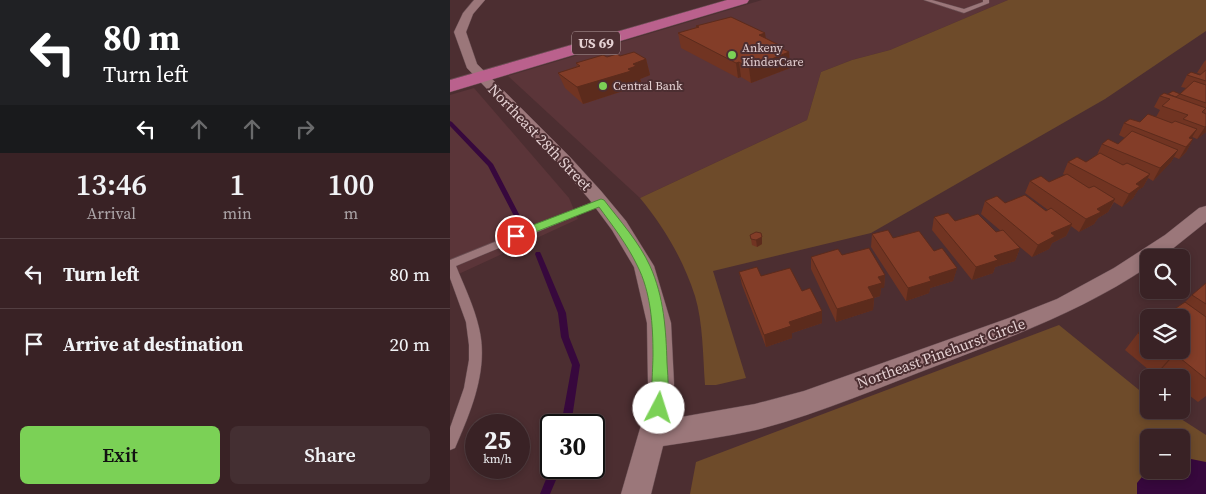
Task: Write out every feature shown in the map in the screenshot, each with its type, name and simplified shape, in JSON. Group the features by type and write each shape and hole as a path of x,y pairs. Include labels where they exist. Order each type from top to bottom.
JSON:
{"main road":[{"name":"US 69","path":"450,86 477,71 702,0"},
{"name":"US 69","path":"450,71 477,71 742,0"}],"street":[{"path":"477,71 460,32 468,13 480,0"},
{"name":"Northeast 28th Street","path":"477,71 564,160 601,202 619,226 644,266 659,323 661,384 659,408 636,494"},
{"name":"Northeast Pinehurst Circle","path":"652,435 755,417 804,404 1017,325 1065,305 1121,274 1172,240 1206,212"}],"lane":[{"path":"926,0 957,10 970,10 986,3 986,0"},
{"path":"450,443 464,413 476,370 474,329 450,264 601,202"}],"shaded area":[{"path":"762,0 1008,0 890,50 852,60 821,72 807,120 640,198 508,76"},
{"path":"1008,0 1206,0 1206,31 1105,99 871,233 713,271 746,378 716,385 705,385 701,328 695,296 685,269 672,244 640,198 807,120 821,72 852,60 890,50"},
{"path":"474,88 569,198 578,219 450,278 450,95"},
{"path":"1059,325 1140,391 1140,419 1181,419 1206,435 1206,494 690,494 696,462"},
{"path":"1190,459 1206,462 1206,494 1137,494 1137,483 1140,479 1190,479"}],"building":[{"path":"731,17 765,33 759,35 789,52 749,68 678,33"},
{"path":"634,52 646,59 633,64 636,66 628,69 631,71 577,87 558,73 580,66 576,63 603,55 607,57 617,54 620,56"},
{"path":"1206,70 1206,81 1187,75 1191,72 1200,75"},
{"path":"1194,81 1206,85 1206,103 1180,94"},
{"path":"1173,91 1180,94 1176,97 1168,94"},
{"path":"1164,93 1206,108 1202,112 1206,114 1206,126 1183,119 1188,115 1162,106 1170,99 1160,96"},
{"path":"1148,114 1172,123 1175,121 1197,129 1189,138 1193,139 1186,147 1124,123 1130,119 1140,122"},
{"path":"1132,131 1178,150 1160,168 1102,144 1108,139 1118,144"},
{"path":"1100,153 1123,165 1127,163 1150,174 1136,184 1140,186 1129,194 1068,162 1077,157 1086,162"},
{"path":"1067,174 1089,188 1094,186 1115,199 1097,209 1101,212 1086,219 1030,181 1041,176 1049,182"},
{"path":"1025,195 1046,211 1051,208 1072,224 1051,233 1055,236 1038,245 985,201 997,196 1005,203"},
{"path":"948,213 955,221 978,214 996,232 1003,230 1020,248 994,256 998,260 976,267 934,217"},
{"path":"888,230 893,238 919,231 934,251 942,248 957,268 929,277 931,281 908,288 872,234"},
{"path":"756,232 761,233 762,237 756,240 751,239 750,235"},
{"path":"869,248 885,275 878,277 882,283 868,287 874,298 837,309 811,257 838,249 842,255"},
{"path":"757,267 761,276 790,268 802,291 810,288 822,311 789,322 791,326 764,335 739,272"},
{"path":"1206,283 1206,304 1192,295"},
{"path":"1185,302 1206,317 1206,379 1181,359 1190,359 1190,309 1174,309"}],"waterway":[{"path":"450,123 491,165 517,216"},
{"path":"538,254 562,313 565,337 576,365 568,414"},
{"path":"545,494 551,479"}],"place":[{"name":"Ankeny KinderCare","path":"732,55"},
{"name":"Central Bank","path":"603,86"}],"route":[{"path":"516,236 601,202 631,244 644,266 650,283 659,323 661,384 659,408"}]}
